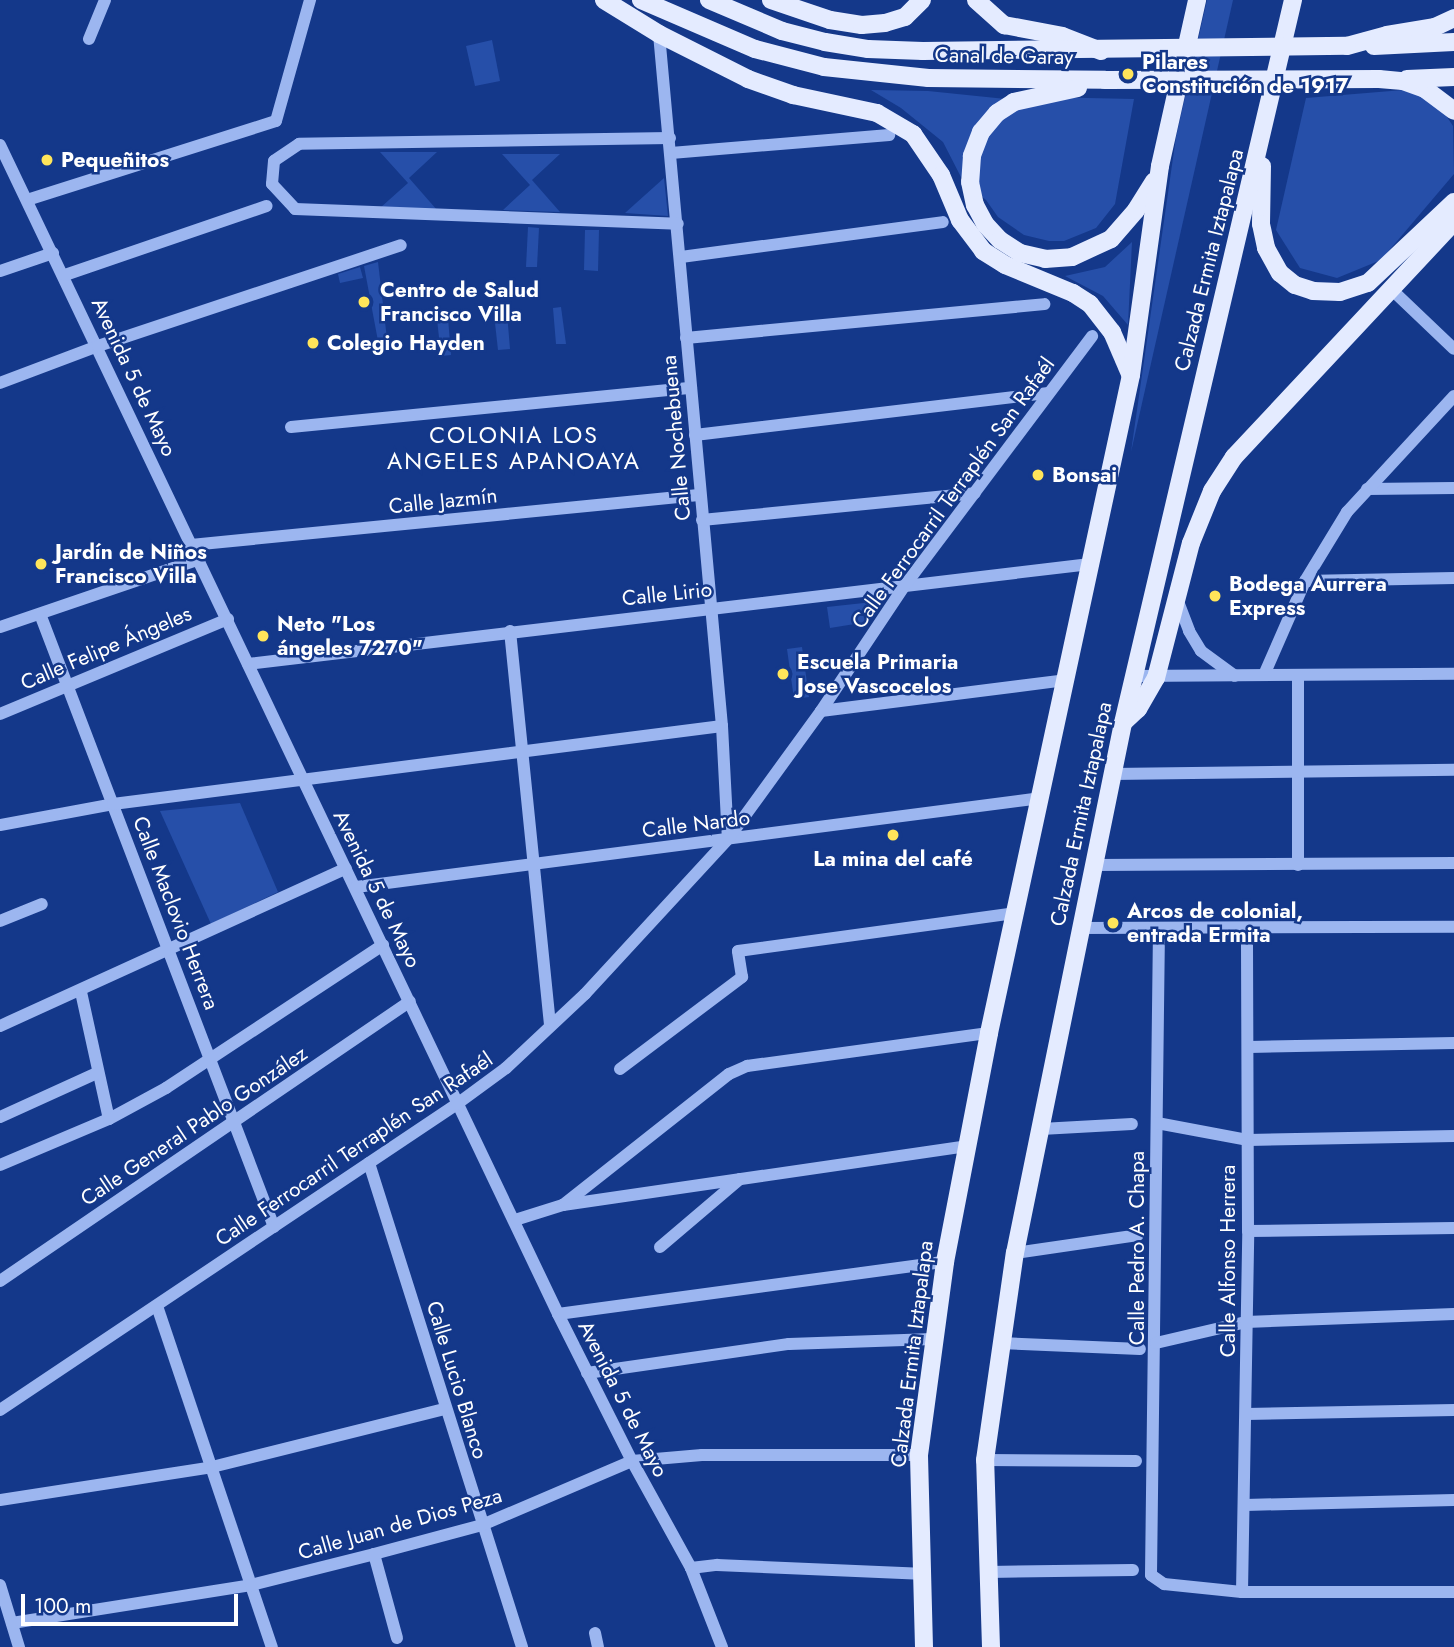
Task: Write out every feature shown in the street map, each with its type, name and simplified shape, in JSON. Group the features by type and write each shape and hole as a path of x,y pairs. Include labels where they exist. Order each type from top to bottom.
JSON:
{"main road":[{"path":"604,0 659,34 748,79 793,95 877,113 913,134 941,175 960,220 983,251 1005,265 1073,293 1090,304 1112,332 1131,376"},
{"name":"Canal de Garay","path":"641,0 711,32 777,56 849,71 928,78 1380,79"},
{"name":"Canal de Garay","path":"709,0 782,31 868,49 1101,51 1348,46"},
{"path":"771,0 830,20 873,24 905,17 922,0"},
{"path":"976,0 1004,25 1023,31 1062,36 1101,51"},
{"name":"Calzada Ermita Iztapalapa","path":"923,1647 919,1574 919,1455 945,1262 1014,913 1067,680 1131,376 1160,166 1197,0"},
{"name":"Calzada Ermita Iztapalapa","path":"990,1647 985,1460 1015,1253 1123,723 1293,0"},
{"path":"1348,46 1387,35 1435,27 1454,18"},
{"path":"1348,46 1454,42"},
{"path":"1380,79 1454,78"},
{"path":"1380,79 1426,89 1454,111"},
{"path":"1105,80 1014,102 988,122 972,156 970,182 975,205 992,232 1010,247 1032,257 1059,259 1086,254 1111,239 1124,225 1146,196 1160,166"},
{"path":"1259,149 1263,181 1261,224 1272,261 1280,273 1295,285 1312,291 1331,293 1350,290 1375,278 1454,202"},
{"path":"1123,723 1138,709 1156,678 1191,543 1212,491 1234,457 1454,222"}],"street":[{"path":"89,39 105,0"},
{"path":"27,201 276,121 310,0"},
{"name":"Calle Nochebuena","path":"659,34 722,726 728,839"},
{"path":"671,153 889,135"},
{"path":"670,138 299,144 274,161 272,184 295,209 678,224"},
{"name":"Avenida 5 de Mayo","path":"0,145 4,161 65,275 558,1314 632,1461 691,1568 722,1647"},
{"path":"65,275 266,206"},
{"path":"681,257 943,222"},
{"path":"0,383 98,346 401,245"},
{"path":"0,271 53,253"},
{"path":"1390,288 1454,349"},
{"path":"686,338 1044,304"},
{"name":"Calle Ferrocarril Terraplén San Rafaél","path":"0,1410 457,1104 506,1068 592,987 728,839 821,711 903,589 1092,336"},
{"path":"291,427 691,388"},
{"path":"695,435 1049,393"},
{"path":"1264,675 1305,581 1334,532 1367,489 1454,396"},
{"path":"1367,489 1454,488"},
{"path":"702,520 975,493"},
{"name":"Calle Jazmín","path":"191,545 699,495"},
{"path":"0,627 200,559"},
{"name":"Calle Lirio","path":"248,664 510,631 903,589 1090,564"},
{"path":"1305,581 1454,578"},
{"path":"1177,599 1189,631 1201,651 1235,676"},
{"name":"Calle Maclovio Herrera","path":"40,614 65,686 170,951 274,1227"},
{"name":"Calle Felipe Ángeles","path":"0,713 228,619"},
{"path":"510,631 550,1025"},
{"path":"1134,676 1156,678 1454,674"},
{"path":"1298,675 1298,865"},
{"path":"821,711 1067,680"},
{"path":"0,825 113,804 304,782 524,750 722,726"},
{"path":"1112,774 1454,771"},
{"name":"Calle Nardo","path":"356,887 1041,798"},
{"path":"1094,865 1454,863"},
{"path":"0,1026 81,992 346,868"},
{"path":"0,921 42,904"},
{"path":"620,1069 742,977 737,951 1014,913"},
{"path":"1080,928 1454,927"},
{"name":"Calle Pedro A. Chapa","path":"1159,929 1156,1343 1150,1568 1151,1575 1164,1584 1242,1592"},
{"name":"Calle Alfonso Herrera","path":"1242,1592 1248,1231 1247,929"},
{"path":"0,1165 109,1119 211,1060 383,945"},
{"path":"81,992 109,1119"},
{"name":"Calle General Pablo González","path":"0,1281 410,1001"},
{"path":"563,1205 730,1074 747,1066 989,1033"},
{"path":"1249,1047 1454,1043"},
{"path":"0,1117 97,1073"},
{"path":"1041,1129 1132,1124"},
{"path":"1157,1124 1248,1140 1454,1136"},
{"path":"515,1220 563,1205 967,1146"},
{"name":"Calle Lucio Blanco","path":"369,1163 522,1647"},
{"path":"660,1247 740,1179"},
{"path":"1248,1231 1454,1228"},
{"path":"1015,1253 1138,1236"},
{"path":"558,1314 945,1262"},
{"path":"157,1306 272,1647"},
{"path":"1156,1343 1246,1322 1454,1314"},
{"path":"587,1373 789,1344 933,1339"},
{"path":"1000,1343 1140,1349"},
{"path":"0,1500 212,1467 445,1409"},
{"path":"1246,1414 1454,1410"},
{"name":"Calle Juan de Dios Peza","path":"12,1623 251,1585 374,1554 482,1525 632,1461 702,1455 919,1455"},
{"path":"985,1460 1136,1461"},
{"path":"1245,1505 1454,1500"},
{"path":"374,1554 397,1638"},
{"path":"691,1568 717,1565 919,1574"},
{"path":"988,1572 1133,1570"},
{"path":"0,1585 19,1647"},
{"path":"1242,1592 1454,1592"},
{"path":"595,1633 598,1647"}],"shaded area":[{"path":"1207,0 1233,0 1131,452 1176,137"},
{"path":"492,40 500,81 475,86 466,46"},
{"path":"871,90 928,91 1026,101 1041,97 1134,99 1115,204 1096,228 1064,241 1049,241 1024,235 998,217 986,200 963,181 943,142 901,108"},
{"path":"1403,90 1423,96 1441,108 1453,126 1454,174 1381,260 1337,278 1300,268 1276,230 1306,98"},
{"path":"380,152 437,152 409,178 437,210 380,208 408,183"},
{"path":"502,154 560,154 532,180 560,212 503,210 530,185"},
{"path":"664,178 668,216 625,213"},
{"path":"528,227 539,228 537,267 526,267"},
{"path":"585,230 599,230 598,271 584,270"},
{"path":"1132,242 1128,325 1103,296 1065,276 1105,267"},
{"path":"378,262 387,339 378,341 364,266"},
{"path":"360,267 363,278 340,283 338,274"},
{"path":"561,307 566,344 556,344 553,308"},
{"path":"507,313 510,349 498,350 494,314"},
{"path":"448,318 451,355 441,356 437,319"},
{"path":"882,601 867,622 830,628 827,607"},
{"path":"802,647 809,697 794,699 787,649"},
{"path":"240,803 278,892 211,924 160,811"}],"place":[{"name":"Pilares Constitución de 1917","path":"1128,74"},
{"name":"Pequeñitos","path":"47,160"},
{"name":"Centro de Salud Francisco Villa","path":"364,302"},
{"name":"Colegio Hayden","path":"313,343"},
{"name":"Bonsai","path":"1038,475"},
{"name":"Jardín de Niños Francisco Villa","path":"41,564"},
{"name":"Bodega Aurrera Express","path":"1215,596"},
{"name":"Neto \"Los ángeles 7270\"","path":"263,636"},
{"name":"Escuela Primaria Jose Vascocelos","path":"783,674"},
{"name":"La mina del café","path":"893,835"},
{"name":"Arcos de colonial, entrada Ermita","path":"1113,923"}],"district":[{"name":"COLONIA LOS ANGELES APANOAYA","path":"514,448"}]}
